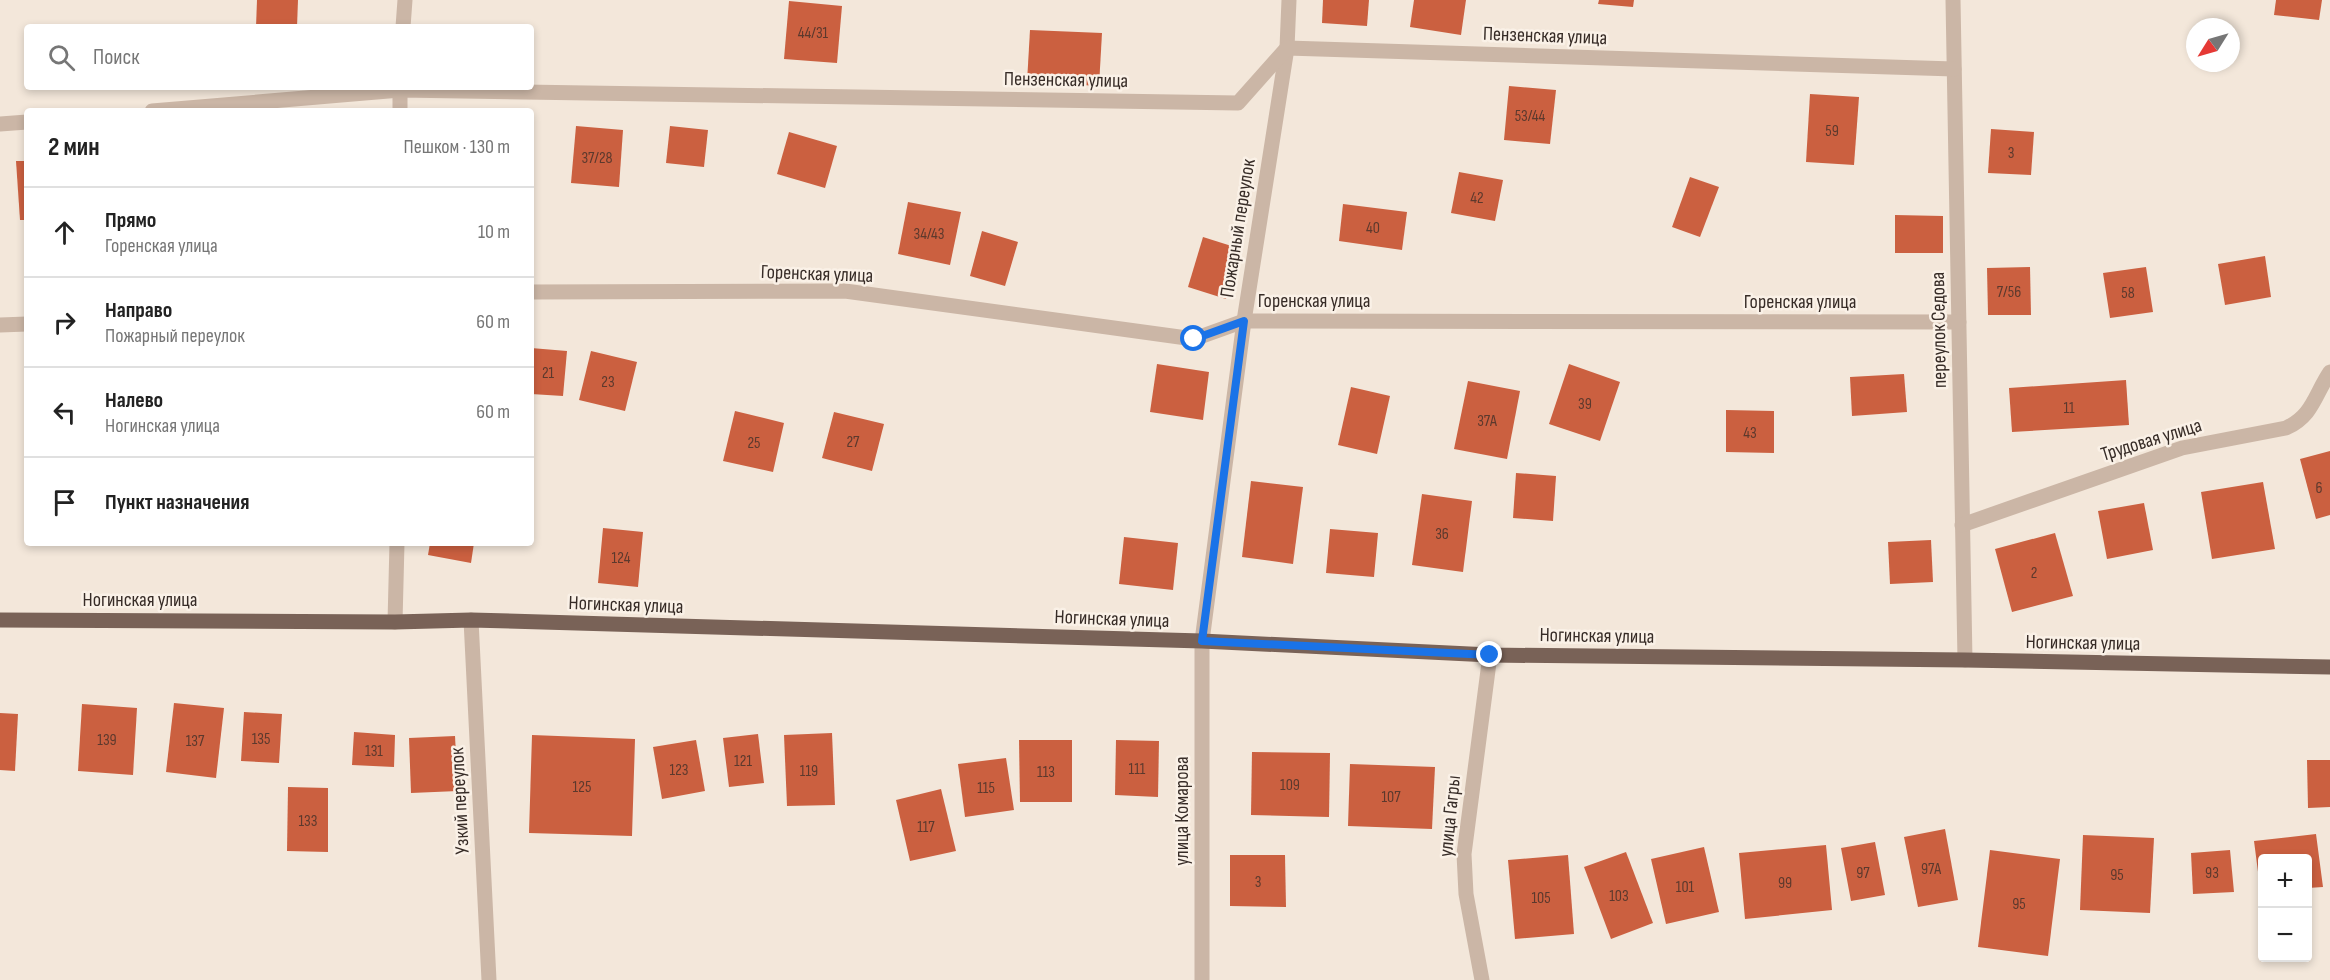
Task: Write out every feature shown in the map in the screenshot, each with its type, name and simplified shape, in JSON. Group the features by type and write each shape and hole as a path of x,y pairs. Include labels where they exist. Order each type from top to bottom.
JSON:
{"main road":[{"name":"Ногинская улица","path":"0,620 395,622 471,620 1202,641 1490,655 2330,667"}],"street":[{"path":"403,24 405,0"},
{"name":"Пожарный переулок","path":"1202,641 1244,321 1287,48 1289,0"},
{"name":"переулок Седова","path":"1953,0 1965,660"},
{"name":"Пензенская улица","path":"512,90 1238,103 1287,48 1954,69"},
{"name":"Пензенская улица","path":"184,108 378,90"},
{"path":"400,90 400,108"},
{"path":"0,124 24,122"},
{"name":"Горенская улица","path":"534,292 844,291 1194,339 1244,321 1959,322"},
{"path":"0,325 24,324"},
{"name":"Трудовая улица","path":"1962,525 2182,448 2286,428 2297,423 2307,414 2330,372"},
{"path":"395,622 397,546"},
{"name":"Узкий переулок","path":"471,620 489,980"},
{"name":"улица Комарова","path":"1202,641 1202,980"},
{"name":"улица Гагры","path":"1482,980 1466,894 1464,854 1490,655"}],"building":[{"path":"257,0 298,0 297,24 256,24"},
{"path":"1323,0 1369,0 1367,26 1322,23"},
{"path":"1414,0 1466,0 1461,35 1410,27"},
{"path":"1599,0 1634,0 1633,7 1598,4"},
{"path":"2276,0 2322,0 2319,20 2274,15"},
{"path":"789,1 842,6 837,63 784,59"},
{"path":"1030,30 1102,33 1099,86 1027,82"},
{"path":"1509,86 1556,90 1550,144 1504,140"},
{"path":"1810,94 1859,97 1854,165 1806,162"},
{"path":"576,126 623,130 619,187 571,183"},
{"path":"670,126 708,130 704,167 666,163"},
{"path":"1991,129 2034,132 2031,175 1988,173"},
{"path":"789,132 837,146 825,188 777,174"},
{"path":"16,161 24,161 24,220 20,220"},
{"path":"1459,172 1503,180 1495,221 1451,213"},
{"path":"1690,177 1719,187 1700,237 1672,227"},
{"path":"908,202 961,212 950,265 898,254"},
{"path":"1343,204 1407,212 1402,250 1339,241"},
{"path":"1895,215 1943,216 1943,253 1895,253"},
{"path":"982,231 1018,242 1005,286 970,276"},
{"path":"1203,237 1241,249 1226,299 1188,287"},
{"path":"2265,256 2271,297 2225,305 2218,264"},
{"path":"2030,267 2031,315 1988,315 1987,268"},
{"path":"2146,267 2153,312 2110,318 2103,273"},
{"path":"534,348 567,351 563,396 534,394"},
{"path":"591,351 637,362 625,411 579,400"},
{"path":"1157,364 1209,372 1203,420 1150,412"},
{"path":"1569,364 1620,382 1600,441 1549,424"},
{"path":"1904,374 1907,412 1852,416 1850,377"},
{"path":"2126,380 2129,425 2012,432 2009,388"},
{"path":"1468,381 1520,391 1507,459 1454,449"},
{"path":"1351,387 1390,396 1377,454 1338,445"},
{"path":"1726,410 1774,411 1774,453 1726,452"},
{"path":"735,411 784,423 773,472 723,461"},
{"path":"834,412 884,424 872,471 822,458"},
{"path":"2330,451 2330,515 2316,519 2300,459"},
{"path":"1516,473 1556,476 1553,521 1513,518"},
{"path":"1251,481 1303,487 1293,564 1242,557"},
{"path":"2263,482 2275,549 2212,559 2201,492"},
{"path":"1422,494 1472,501 1463,572 1412,565"},
{"path":"2144,503 2153,550 2107,559 2098,511"},
{"path":"603,528 643,532 638,587 598,583"},
{"path":"1330,529 1378,533 1374,577 1326,573"},
{"path":"2055,533 2073,596 2012,612 1995,549"},
{"path":"1124,537 1178,543 1173,590 1119,584"},
{"path":"1931,540 1933,582 1890,584 1888,542"},
{"path":"430,546 474,546 471,563 428,555"},
{"path":"174,703 224,708 216,778 166,772"},
{"path":"82,704 137,708 133,775 78,771"},
{"path":"244,712 282,714 279,763 241,761"},
{"path":"0,713 18,714 15,771 0,770"},
{"path":"354,732 395,735 394,767 352,765"},
{"path":"832,733 835,805 787,806 784,735"},
{"path":"758,734 764,783 729,787 723,738"},
{"path":"532,735 635,739 632,836 529,833"},
{"path":"455,736 458,791 411,793 409,738"},
{"path":"696,740 705,791 662,799 653,747"},
{"path":"1019,740 1072,740 1072,802 1020,802"},
{"path":"1116,740 1159,741 1158,797 1115,795"},
{"path":"1252,752 1330,753 1329,817 1251,815"},
{"path":"1006,758 1014,810 965,817 958,764"},
{"path":"2307,760 2330,760 2330,807 2308,808"},
{"path":"1350,764 1435,767 1432,829 1348,826"},
{"path":"288,787 328,788 328,852 287,851"},
{"path":"941,789 956,851 910,861 896,800"},
{"path":"1945,829 1958,900 1918,907 1904,837"},
{"path":"2316,834 2323,887 2312,888 2312,854 2258,854 2258,872 2254,841"},
{"path":"2083,835 2154,838 2150,913 2080,910"},
{"path":"1875,842 1885,895 1851,901 1841,848"},
{"path":"1826,845 1832,910 1745,919 1739,853"},
{"path":"1704,847 1719,912 1666,924 1651,859"},
{"path":"1990,850 2060,859 2048,956 1978,947"},
{"path":"2230,850 2234,892 2193,894 2191,853"},
{"path":"1626,852 1653,923 1611,939 1584,867"},
{"path":"1230,855 1285,855 1286,907 1230,906"},
{"path":"1568,855 1574,934 1515,939 1508,860"}],"route":[{"path":"1194,339 1244,321 1202,641 1490,655"}]}
